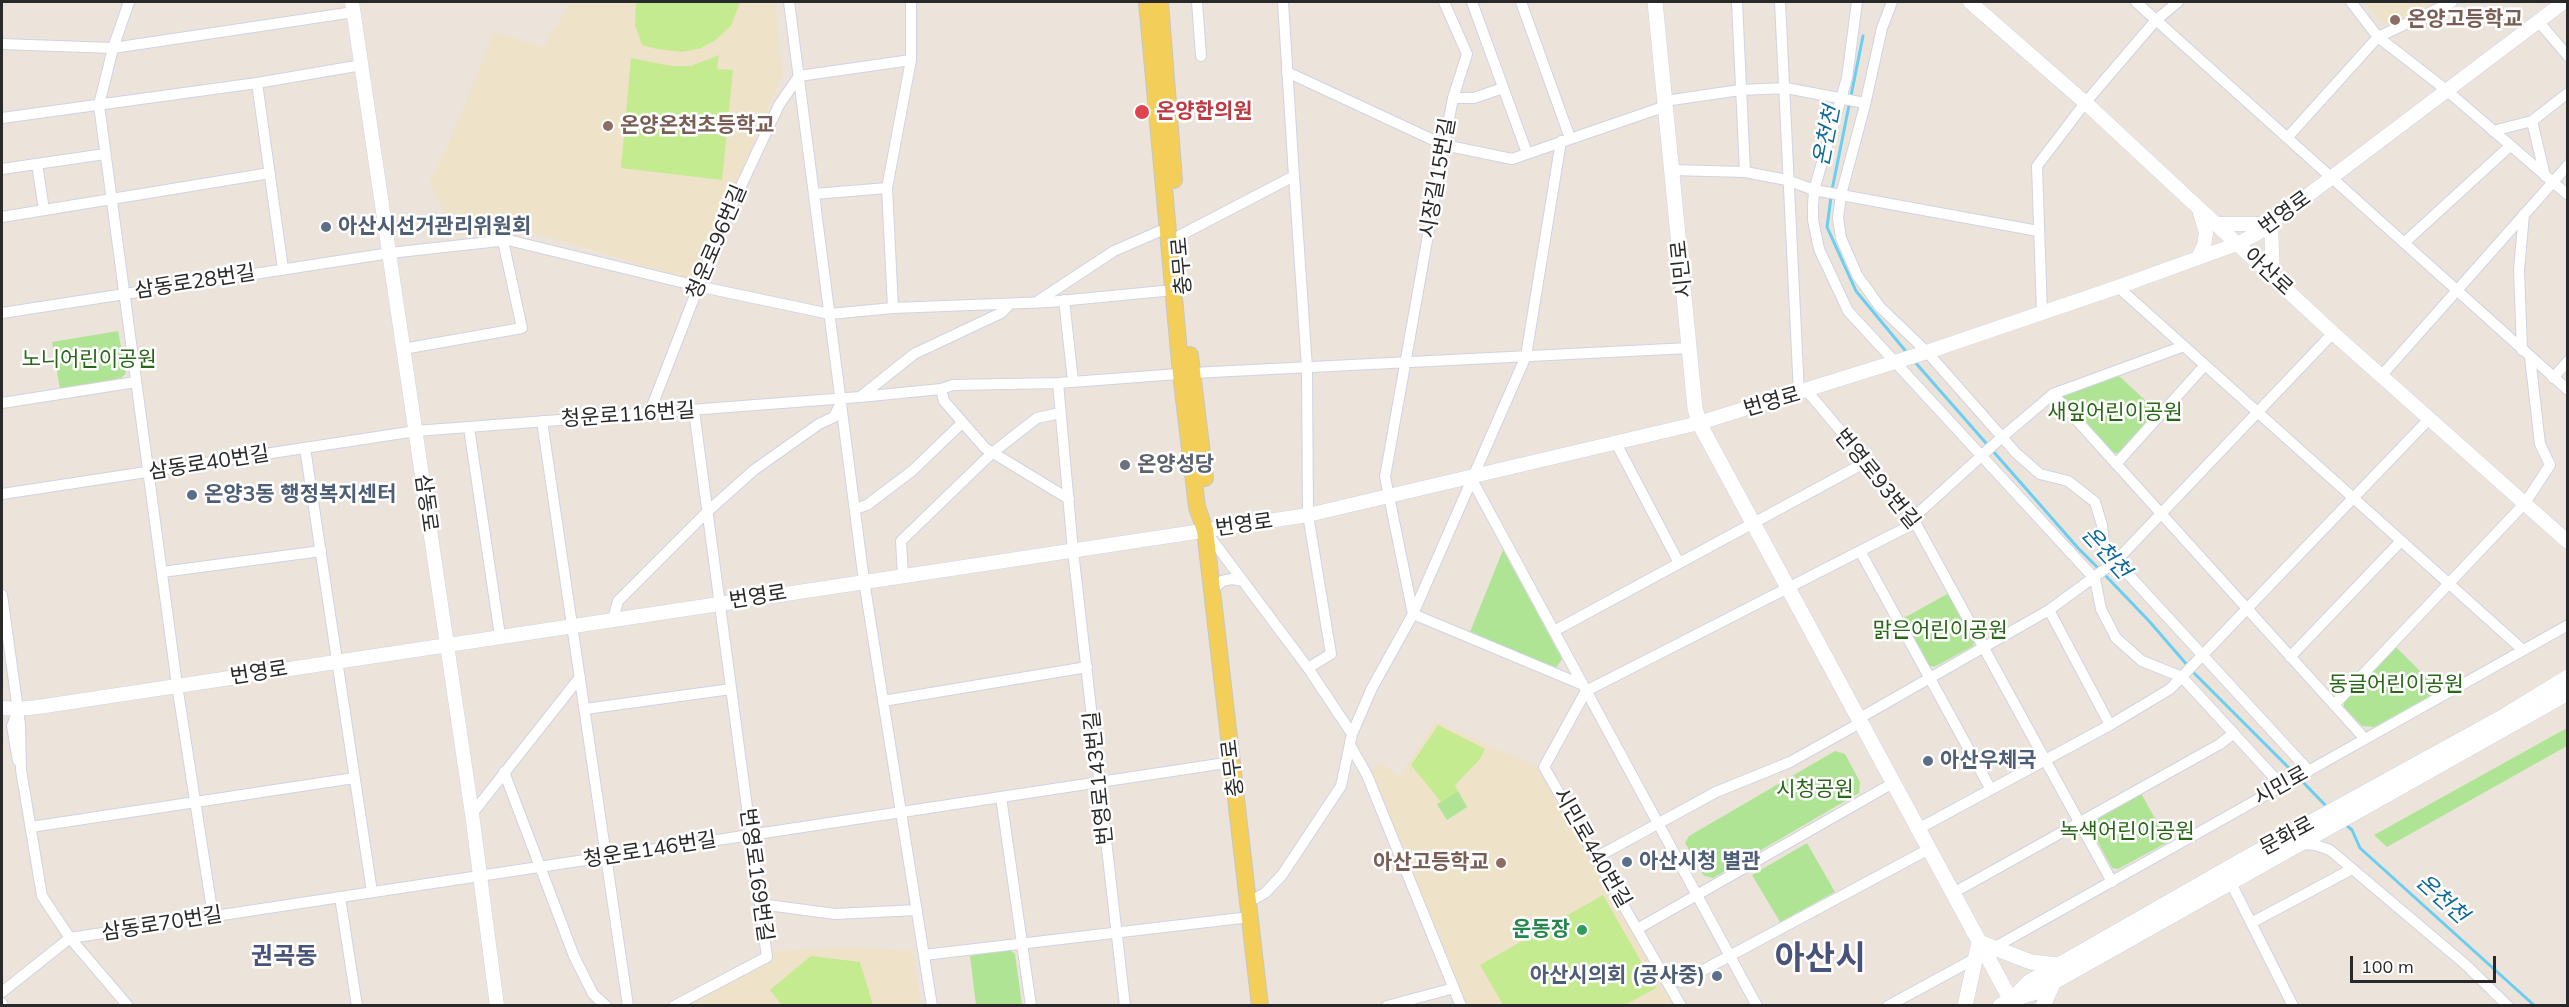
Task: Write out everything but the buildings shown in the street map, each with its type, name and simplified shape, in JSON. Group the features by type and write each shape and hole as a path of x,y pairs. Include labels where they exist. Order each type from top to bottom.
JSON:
{"main road":[{"name":"충무로","path":"1147,2 1187,373 1208,506 1205,530 1260,1005"},
{"name":"충무로","path":"1160,2 1169,98 1173,232"},
{"name":"시민로","path":"1655,2 1689,348 1699,423 1953,893 2008,1003"},
{"path":"2324,828 2344,811 2568,677"},
{"path":"2344,811 2568,693"},
{"name":"문화로","path":"2008,1003 2036,992 2324,828"},
{"name":"문화로","path":"2008,1003 2029,982 2058,965 2324,828"},
{"path":"1965,1005 1979,942 2031,963 2058,965"},
{"path":"2043,1005 2054,981"}],"street":[{"path":"129,2 113,48 99,105 177,685 213,916"},
{"path":"789,2 864,581 932,1005"},
{"path":"893,308 887,188 911,60 911,2"},
{"path":"1197,2 1201,57"},
{"path":"1283,2 1306,368 1308,515 1332,654 1308,668"},
{"name":"시장길15번길","path":"1389,497 1386,477 1444,144 1453,98 1467,54 1444,2"},
{"path":"1472,2 1527,153"},
{"path":"924,955 1116,933 1250,910 1282,875 1330,805 1341,786 1351,739 1372,688 1413,614 1526,356 1566,140 1521,2"},
{"path":"1737,2 1745,172"},
{"path":"1780,2 1786,88 1787,180 1803,393"},
{"path":"1857,2 1847,78 1814,190 1813,220 1819,249 1848,311 2095,579 2101,609 2116,638 2142,661 2182,677 2282,786"},
{"path":"1892,2 1882,28 1866,103 1841,195 1838,218 1841,238 1857,275 1880,307 1927,352 2001,438 2040,474 2068,481 2095,502 2102,525 2104,546 2202,657 2309,771"},
{"name":"아산로","path":"1970,2 2085,103 2333,333 2568,542"},
{"path":"2136,2 2568,390"},
{"path":"2042,313 2037,166 2085,103 2156,20 2178,2"},
{"path":"2351,2 2378,37 2445,89 2568,195"},
{"path":"2287,138 2378,37 2452,2"},
{"name":"번영로","path":"2,717 18,710 177,685 1308,515 1699,423 1895,363 2237,244 2271,224 2332,179 2445,89 2564,2"},
{"path":"2,44 113,48 353,7"},
{"name":"삼동로","path":"353,7 472,814 497,1005"},
{"path":"2538,21 2568,57"},
{"path":"799,76 911,60"},
{"path":"2,118 257,83 362,65"},
{"path":"1287,72 1444,144 1512,159 1665,103 1740,90 1786,88 1866,103"},
{"name":"청운로96번길","path":"649,414 697,286 769,125 779,105 799,76"},
{"path":"257,83 283,269"},
{"path":"1453,98 1474,98 1503,88"},
{"path":"2493,131 2532,121 2568,93"},
{"path":"2532,121 2549,179"},
{"path":"2404,243 2510,146"},
{"path":"2,169 105,154"},
{"path":"37,164 44,210"},
{"path":"2382,375 2524,214 2549,179 2568,165"},
{"path":"1672,170 1745,172 1787,180 1814,190 2038,231"},
{"path":"2,218 270,173"},
{"path":"1173,232 1294,176"},
{"path":"814,194 887,188"},
{"path":"2198,207 2206,233 2204,246 2198,258"},
{"path":"2334,705 2525,503 2550,465 2540,444 2526,353 2519,270 2524,214"},
{"path":"2216,224 2271,224 2273,277"},
{"name":"충무로","path":"1035,303 1114,251 1173,232"},
{"path":"403,349 522,328 503,241"},
{"name":"삼동로28번길","path":"2,313 390,253 503,241 830,314 893,308 1035,303 1179,290"},
{"path":"2118,287 2523,650"},
{"path":"1064,300 1073,381"},
{"path":"860,397 914,354 1001,313 1010,304"},
{"path":"1597,856 1716,792 1790,762 1929,678 2049,610 2095,579 2116,561 2333,333"},
{"path":"1413,614 1585,688 1860,551 1914,521 1981,456 2053,394 2184,346"},
{"name":"청운로116번길","path":"416,431 841,399 941,389 953,385 1058,383 1187,373 1689,348"},
{"path":"2553,378 2568,361"},
{"path":"2116,464 2205,365"},
{"path":"2,403 136,382"},
{"path":"1058,383 1073,550"},
{"path":"941,389 944,401 992,453 1069,499"},
{"name":"번영로93번길","path":"1803,393 1866,462 1914,521 2112,882"},
{"path":"2053,394 2365,739"},
{"path":"613,619 618,601 708,511 754,470 819,424 834,417 841,399"},
{"name":"번영로169번길","path":"674,1005 767,957 694,411"},
{"path":"903,576 901,541 992,453 1037,418 1060,413"},
{"path":"1918,829 2170,689 2430,418"},
{"path":"542,421 628,1005"},
{"path":"855,508 867,505 912,471 962,423"},
{"path":"469,428 500,636"},
{"name":"삼동로40번길","path":"2,494 416,431"},
{"path":"1616,443 1679,563"},
{"path":"305,448 372,892"},
{"path":"1554,631 1866,462"},
{"path":"1471,478 1757,1005"},
{"path":"1389,497 1413,614"},
{"path":"1205,530 1308,668 1351,739 1461,1005"},
{"path":"2290,657 2401,541"},
{"name":"번영로143번길","path":"1073,550 1125,1005"},
{"path":"162,572 321,551"},
{"path":"1860,551 1990,788"},
{"path":"1213,599 1215,588 1222,581 1232,579 1243,581"},
{"path":"2,595 18,710 22,750 21,770 42,896 70,938 128,1005"},
{"path":"2049,610 2110,724"},
{"name":"시민로","path":"1995,947 2568,625"},
{"path":"884,701 1087,667"},
{"path":"472,814 580,677"},
{"name":"시민로440번길","path":"1585,688 1544,767 1682,1005"},
{"path":"585,709 731,689"},
{"name":"번영로","path":"2,708 18,710"},
{"path":"1953,893 2220,744 2234,733"},
{"name":"청운로146번길","path":"479,876 1232,762"},
{"path":"504,772 574,956 593,994 606,1005"},
{"path":"31,827 354,778"},
{"path":"1639,928 1893,783"},
{"path":"1001,797 1031,1005"},
{"path":"2324,828 2330,850"},
{"path":"2297,844 2315,845 2330,850 2466,965 2508,1005"},
{"path":"1681,982 1929,849"},
{"path":"2251,923 2352,869"},
{"name":"삼동로70번길","path":"2,992 70,938 479,876"},
{"path":"2230,881 2293,1005"},
{"path":"340,897 357,1005"},
{"path":"760,904 835,914 917,910"},
{"path":"1888,1005 1976,958"},
{"path":"1387,1005 1454,988"}],"shaded area":[{"name":"온양온천초등학교","path":"571,2 775,2 783,74 697,273 687,278 520,229 456,235 429,182 450,140 494,32 543,47"},
{"name":"온양고등학교","path":"2365,2 2446,2 2391,28"},
{"path":"1435,721 1537,767 1673,1005 1463,1005 1371,770 1383,763 1399,777"},
{"path":"838,947 913,951 921,1005 684,1006 771,952"}],"green space":[{"path":"636,2 740,2 731,26 714,41 701,48 682,52 642,45 635,25"},
{"path":"719,55 717,69 733,70 722,180 621,168 631,58 671,66 691,66"},
{"name":"노니어린이공원","path":"118,331 126,373 121,378 60,389 52,342"},
{"name":"새잎어린이공원","path":"2117,374 2158,412 2121,453 2114,453 2061,400 2063,394"},
{"path":"1503,550 1562,659 1556,668 1470,632"},
{"name":"맑은어린이공원","path":"1949,593 1975,639 1973,646 1934,667 1927,665 1902,619"},
{"name":"동글어린이공원","path":"2396,647 2440,691 2374,727 2362,726 2344,707 2344,700"},
{"path":"1438,725 1485,749 1480,759 1455,785 1458,791 1441,802 1411,765"},
{"path":"2567,728 2567,746 2387,847 2374,835"},
{"name":"시청공원","path":"1835,751 1845,754 1860,782 1859,793 1713,878 1704,876 1685,843 1689,836"},
{"path":"1458,791 1467,807 1447,820 1437,804"},
{"name":"녹색어린이공원","path":"2141,793 2168,842 2118,869 2112,868 2089,826 2090,822"},
{"path":"1807,843 1835,892 1780,922 1752,875"},
{"name":"운동장","path":"1603,895 1656,988 1625,1005 1503,1005 1480,965"},
{"path":"1010,950 1015,954 1022,1005 976,1005 970,956"},
{"path":"811,956 860,962 873,1005 782,1005 770,990"}],"waterway":[{"name":"온천천","path":"1832,190 1863,36"},
{"name":"온천천","path":"1831,197 1827,227 1856,291 1908,354"},
{"name":"온천천","path":"1914,361 2099,569"},
{"name":"온천천","path":"2104,574 2188,666"},
{"name":"온천천","path":"2192,671 2296,775"},
{"name":"온천천","path":"2300,779 2327,807"},
{"name":"온천천","path":"2345,824 2352,830 2360,848 2535,1006"}],"place":[{"name":"온양고등학교","path":"2395,20"},
{"name":"온양한의원","path":"1142,112"},
{"name":"온양온천초등학교","path":"608,126"},
{"name":"아산시선거관리위원회","path":"326,227"},
{"name":"온양성당","path":"1125,465"},
{"name":"온양3동 행정복지센터","path":"192,495"},
{"name":"아산우체국","path":"1928,761"},
{"name":"아산시청 별관","path":"1627,862"},
{"name":"아산고등학교","path":"1501,863"},
{"name":"운동장","path":"1582,930"},
{"name":"아산시의회 (공사중)","path":"1717,976"}],"district":[{"name":"권곡동","path":"284,957"},
{"name":"아산시","path":"1820,959"}]}
